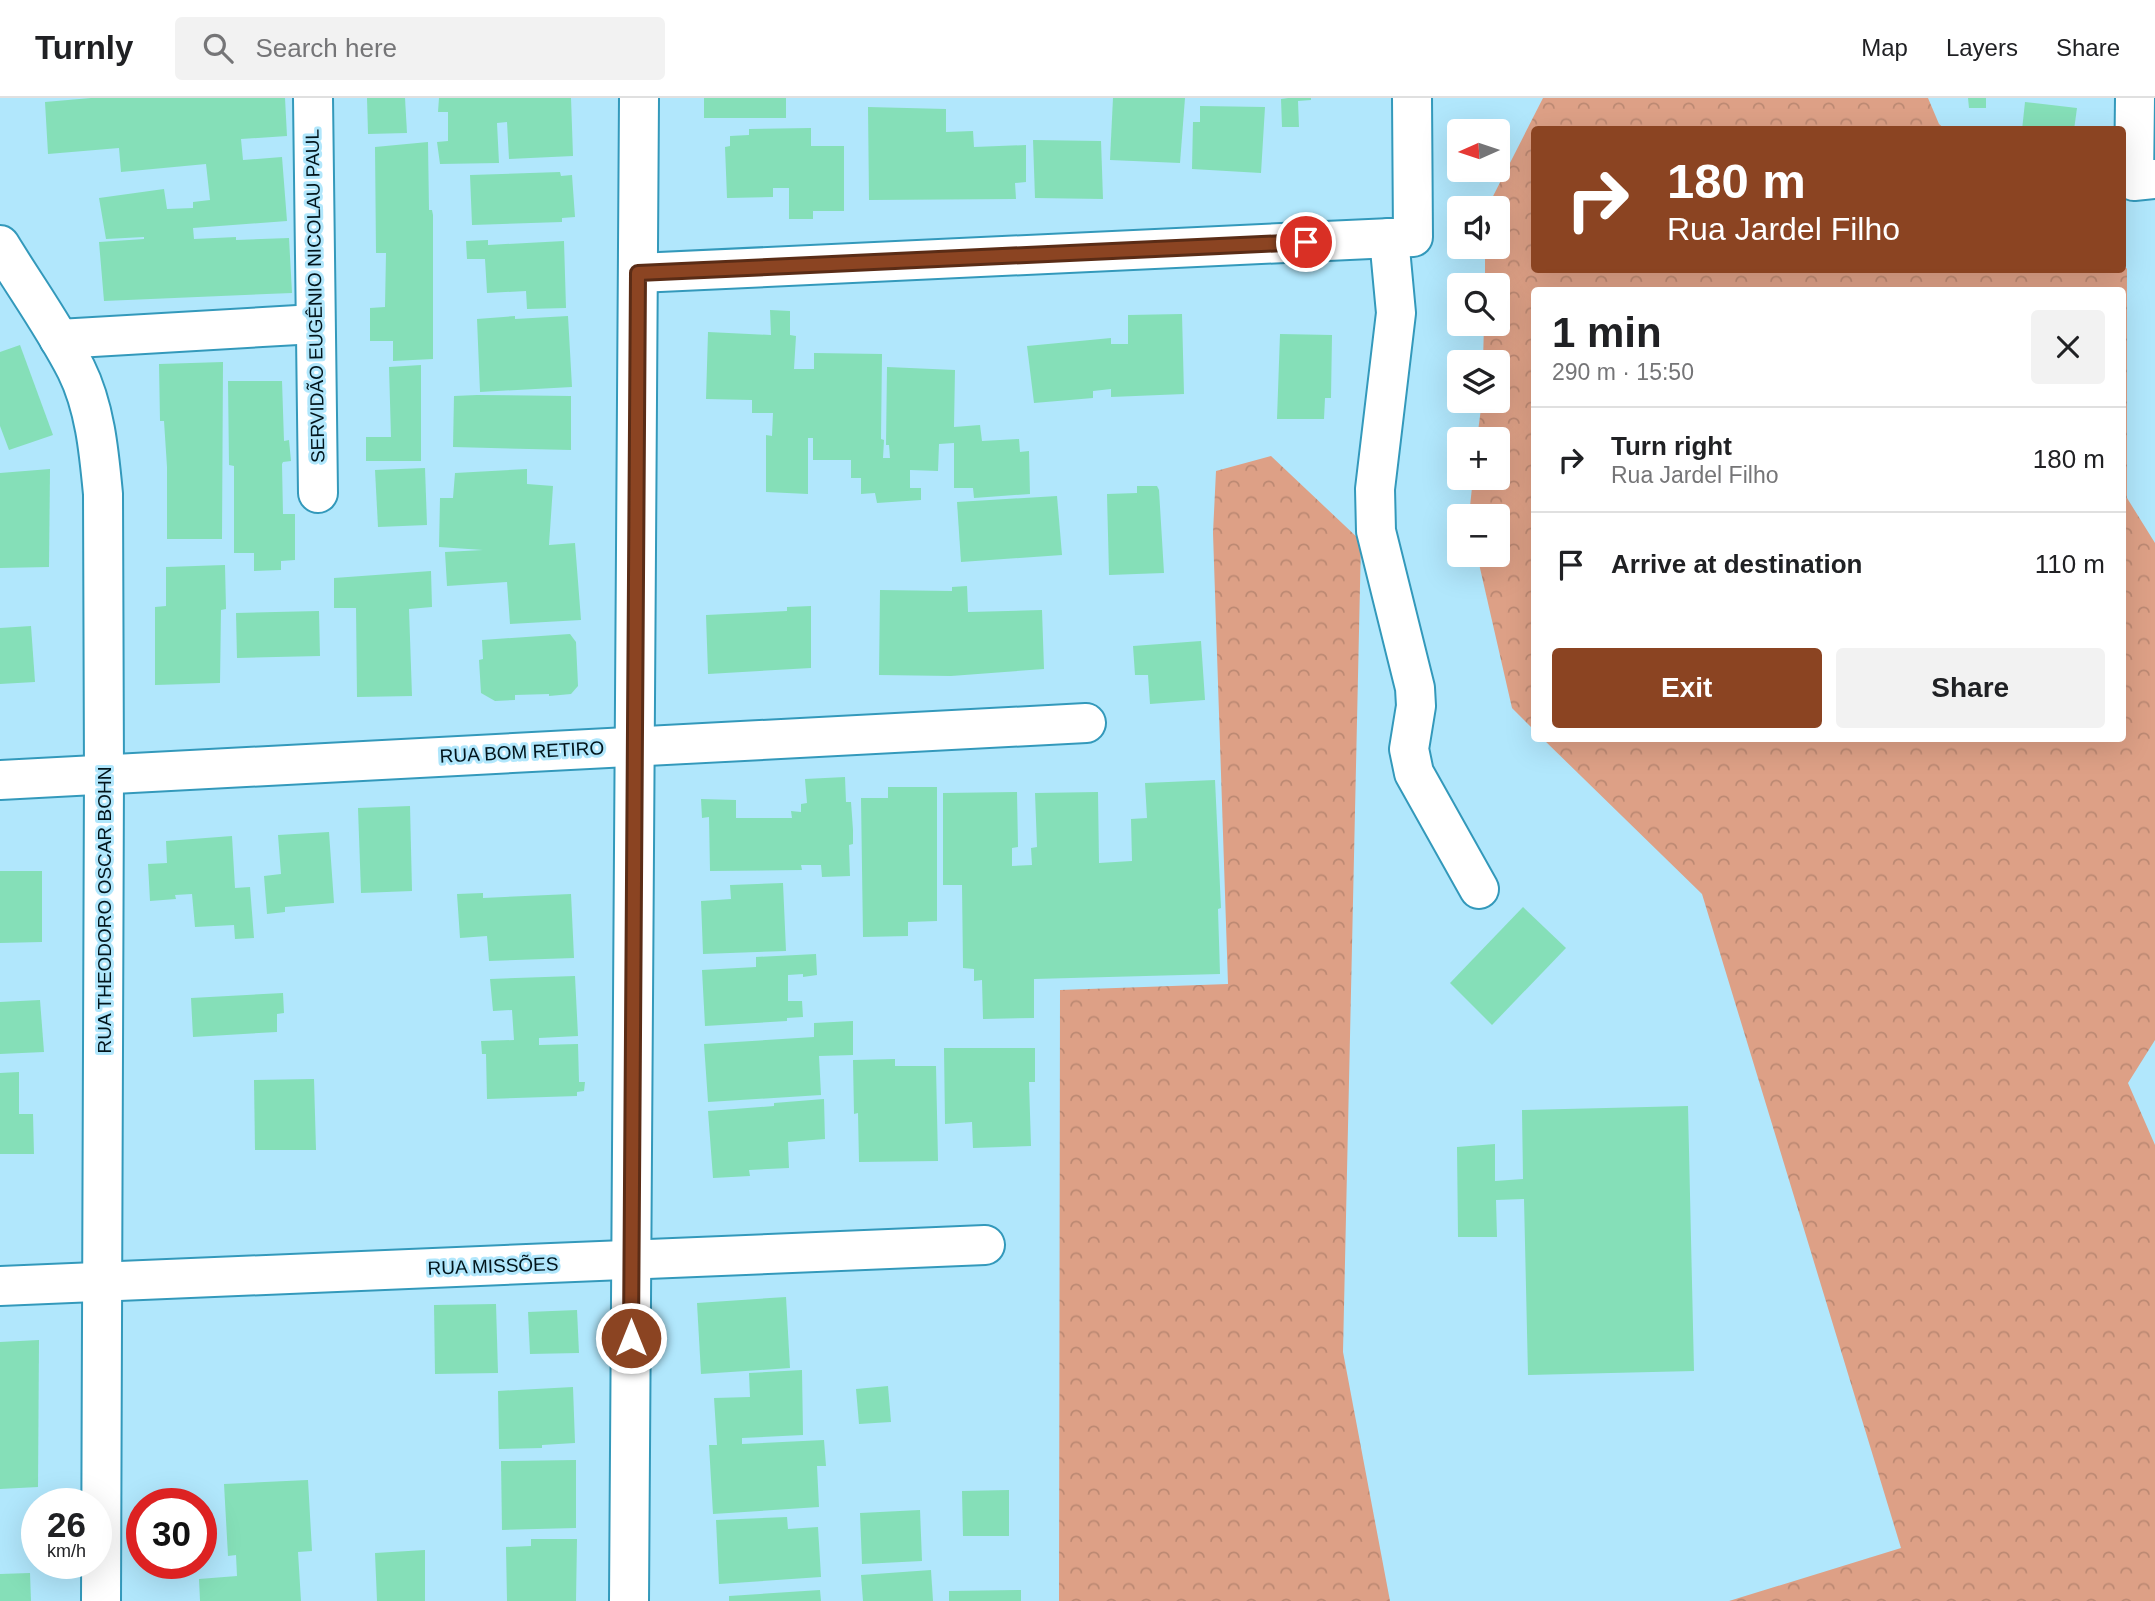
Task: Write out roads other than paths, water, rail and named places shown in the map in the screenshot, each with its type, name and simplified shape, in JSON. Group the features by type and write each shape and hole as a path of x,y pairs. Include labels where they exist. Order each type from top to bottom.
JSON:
{"street":[{"name":"SERVIDÃO EUGÊNIO NICOLAU PAUL","path":"313,98 318,493"},
{"path":"629,1601 639,98"},
{"path":"1412,98 1396,313 1375,489 1376,531 1415,688 1416,706 1409,749 1415,773 1479,890"},
{"path":"2135,98 2144,180"},
{"path":"638,273 1401,238"},
{"name":"RUA THEODORO OSCAR BOHN","path":"0,245 77,370 90,408 99,450 103,494 101,1601"},
{"path":"59,340 315,324"},
{"name":"RUA BOM RETIRO","path":"0,779 1086,723"},
{"name":"RUA MISSÕES","path":"0,1286 985,1245"}]}
